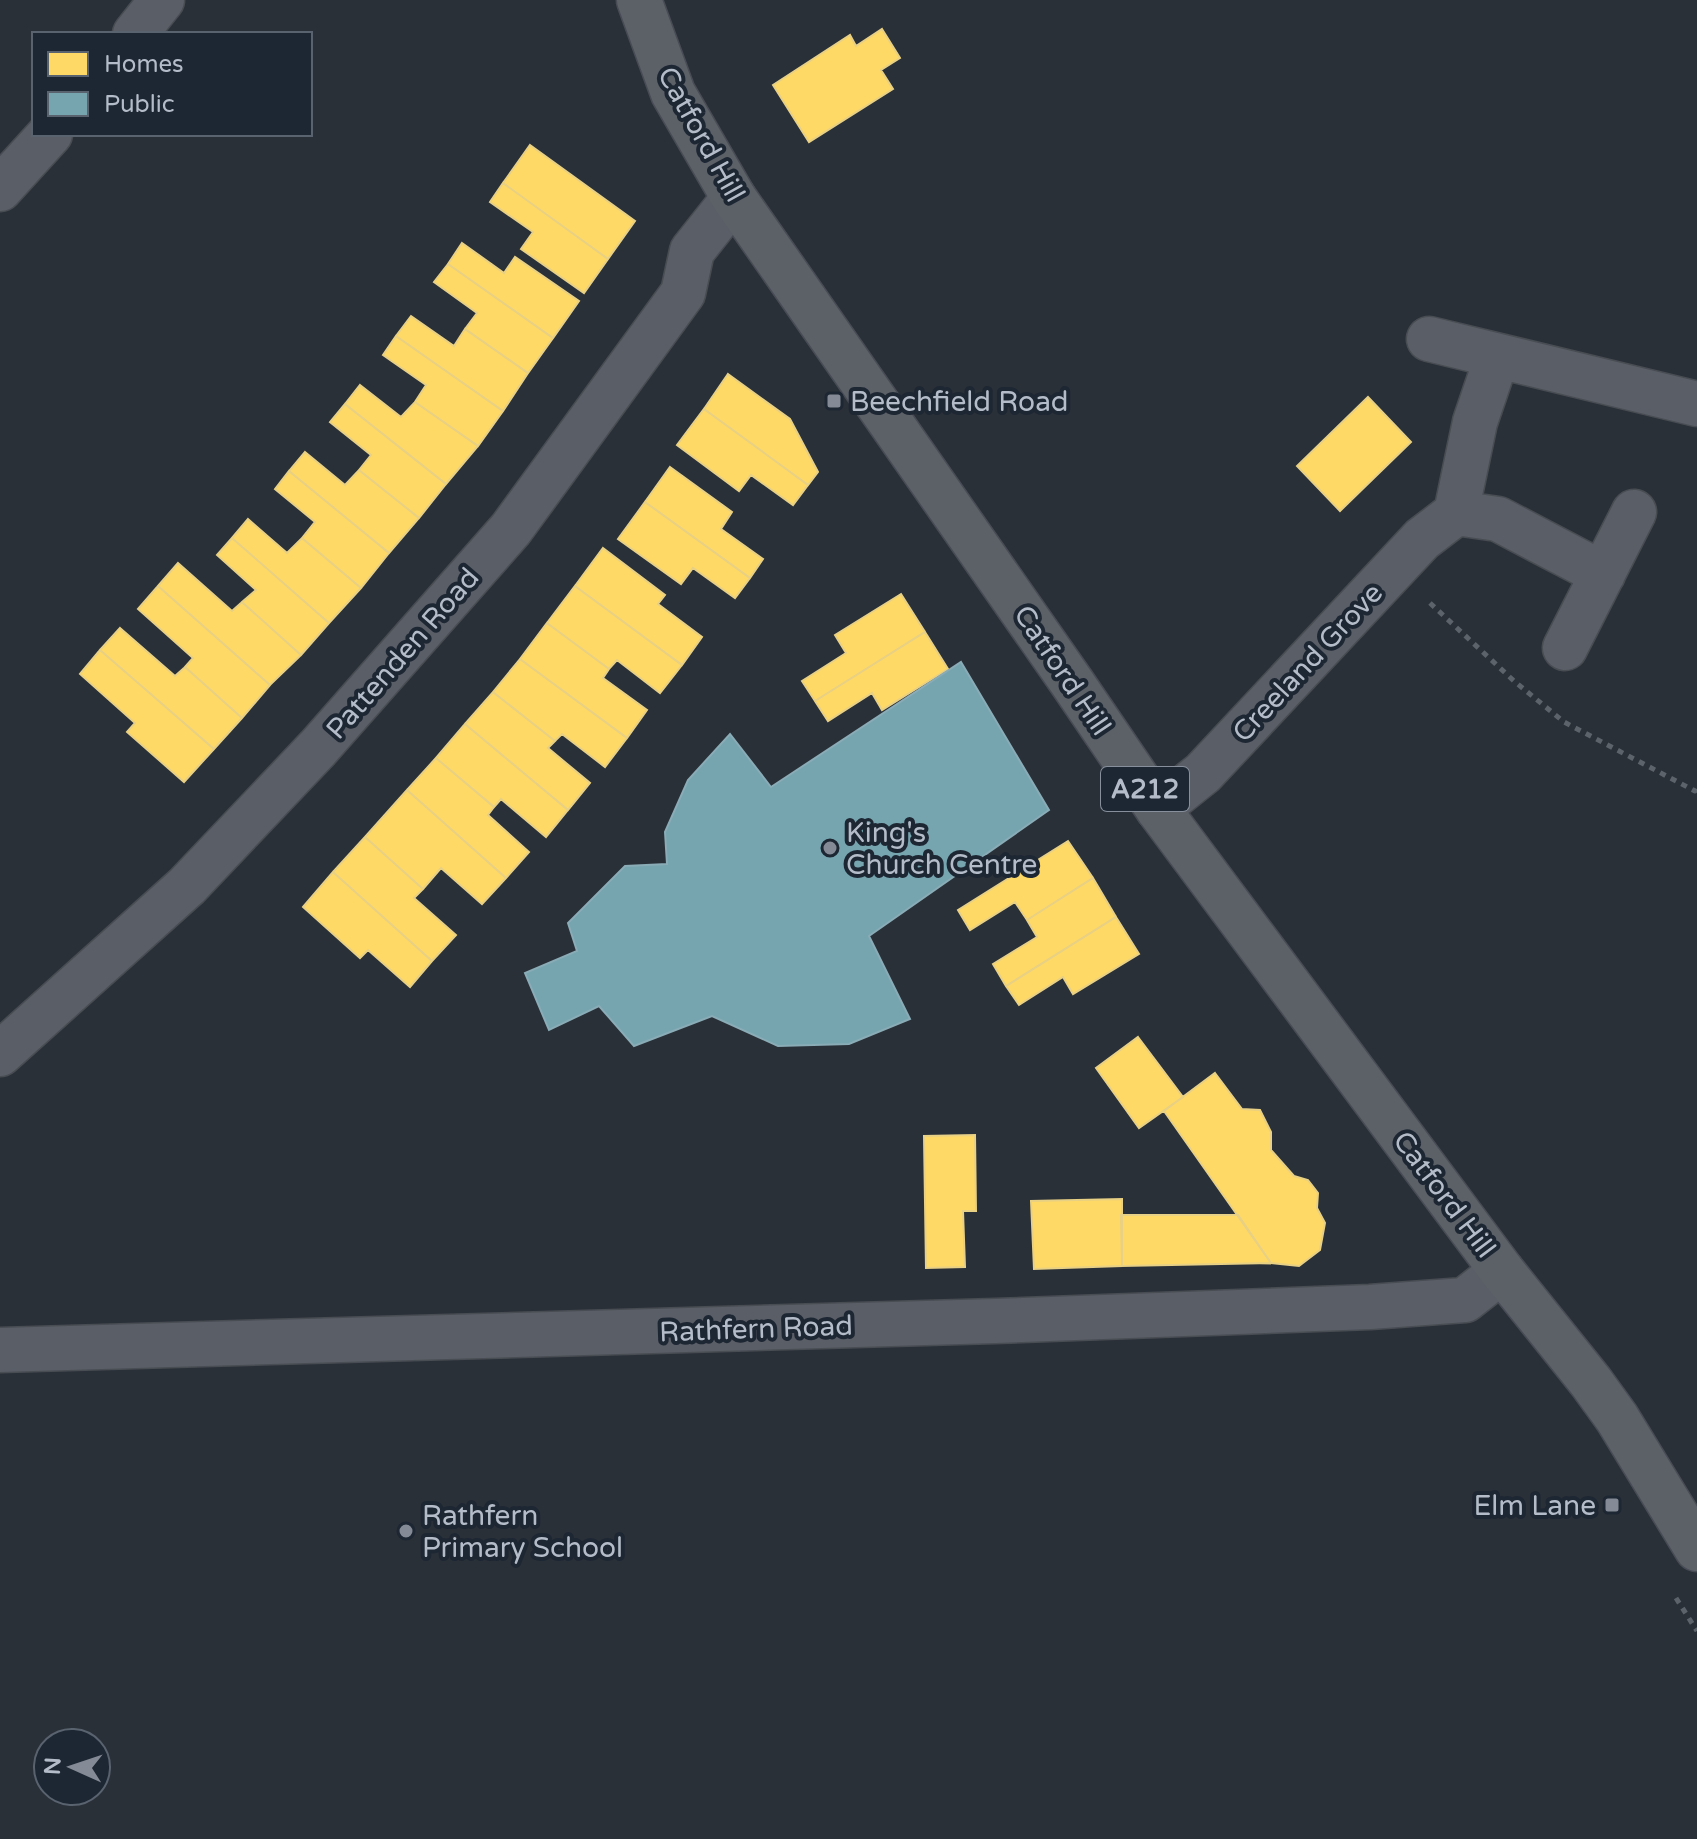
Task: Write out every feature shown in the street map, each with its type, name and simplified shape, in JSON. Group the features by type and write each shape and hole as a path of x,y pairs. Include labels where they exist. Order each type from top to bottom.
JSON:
{"main road":[{"name":"Catford Hill","path":"639,0 673,93 734,198 1158,809 1502,1271 1609,1406 1697,1549"}],"street":[{"path":"137,32 162,0"},
{"path":"0,189 48,136"},
{"name":"Pattenden Road","path":"0,1054 187,886 318,748 511,529 683,293 692,251 734,198"},
{"path":"1429,339 1697,404"},
{"path":"1497,357 1475,422 1456,513 1498,519 1603,574"},
{"path":"1565,648 1634,512"},
{"name":"Creeland Grove","path":"1158,809 1203,773 1422,539 1456,513"},
{"name":"Rathfern Road","path":"0,1350 1370,1307 1465,1300 1502,1271"}],"building: Homes":[{"path":"882,29 900,58 881,70 893,89 809,142 773,85 850,35 856,46"},
{"path":"530,145 635,221 608,259 503,183"},
{"path":"503,183 608,259 584,293 521,249 533,232 490,202"},
{"path":"462,243 504,273 515,257 579,301 553,338 448,264"},
{"path":"448,264 553,338 528,373 465,329 477,313 434,282"},
{"path":"411,316 454,346 465,329 528,373 503,411 396,336"},
{"path":"396,336 503,411 478,446 415,402 426,385 383,355"},
{"path":"728,374 790,419 818,472 808,485 704,409"},
{"path":"360,385 401,417 415,402 478,446 446,484 345,404"},
{"path":"1368,397 1411,442 1340,511 1297,466"},
{"path":"345,404 446,484 419,518 359,470 371,455 330,422"},
{"path":"704,409 808,485 793,505 751,475 739,491 677,445"},
{"path":"305,452 345,485 359,470 419,518 389,553 289,471"},
{"path":"670,467 732,512 721,529 763,559 750,578 645,502"},
{"path":"289,471 389,553 361,588 302,538 315,522 275,489"},
{"path":"645,502 750,578 735,598 693,568 681,584 618,539"},
{"path":"248,519 287,553 302,538 361,588 329,623 232,538"},
{"path":"232,538 329,623 301,655 242,602 256,590 217,555"},
{"path":"603,548 665,595 658,604 702,637 682,665 575,586"},
{"path":"178,563 232,611 242,602 301,655 270,685 158,586"},
{"path":"158,586 270,685 242,718 185,667 193,658 138,609"},
{"path":"575,586 682,665 660,693 617,660 609,669 547,623"},
{"path":"901,594 925,632 815,701 802,681 846,653 835,635"},
{"path":"547,623 609,669 603,678 647,710 627,738 520,659"},
{"path":"120,628 175,676 185,667 242,718 214,749 100,650"},
{"path":"925,632 948,669 882,710 872,693 828,721 815,701"},
{"path":"100,650 214,749 184,782 127,732 135,723 80,674"},
{"path":"520,659 627,738 605,767 562,734 555,741 493,692"},
{"path":"493,692 555,741 548,748 590,783 568,810 465,724"},
{"path":"465,724 568,810 546,837 501,799 494,807 436,758"},
{"path":"436,758 494,807 488,815 529,852 506,878 407,790"},
{"path":"407,790 506,878 482,904 441,868 423,889 365,837"},
{"path":"365,837 423,889 414,898 456,935 432,961 333,872"},
{"path":"1068,841 1093,878 1027,920 1015,902 970,930 958,910"},
{"path":"333,872 432,961 410,987 368,950 360,958 303,907"},
{"path":"1093,878 1116,917 1006,986 993,964 1037,937 1027,920"},
{"path":"1116,917 1139,954 1073,994 1063,977 1019,1005 1006,986"},
{"path":"1138,1037 1183,1097 1139,1128 1096,1068"},
{"path":"1215,1073 1242,1109 1260,1110 1271,1132 1271,1150 1294,1176 1308,1180 1318,1193 1317,1208 1325,1223 1320,1250 1299,1266 1271,1263 1164,1111"},
{"path":"975,1135 976,1211 963,1211 965,1267 926,1268 924,1136"},
{"path":"1122,1199 1122,1266 1034,1269 1031,1201"},
{"path":"1121,1215 1238,1215 1271,1263 1122,1266"}],"building: Public":[{"name":"King's Church Centre","path":"961,662 1049,810 869,936 910,1019 849,1044 778,1046 712,1016 634,1046 599,1006 549,1030 525,973 577,951 568,923 625,866 667,864 665,832 688,780 730,734 771,787"}],"place":[{"name":"Beechfield Road","path":"834,401"},
{"name":"King's Church Centre","path":"830,848"},
{"name":"Elm Lane","path":"1612,1505"},
{"name":"Rathfern Primary School","path":"406,1531"}]}
